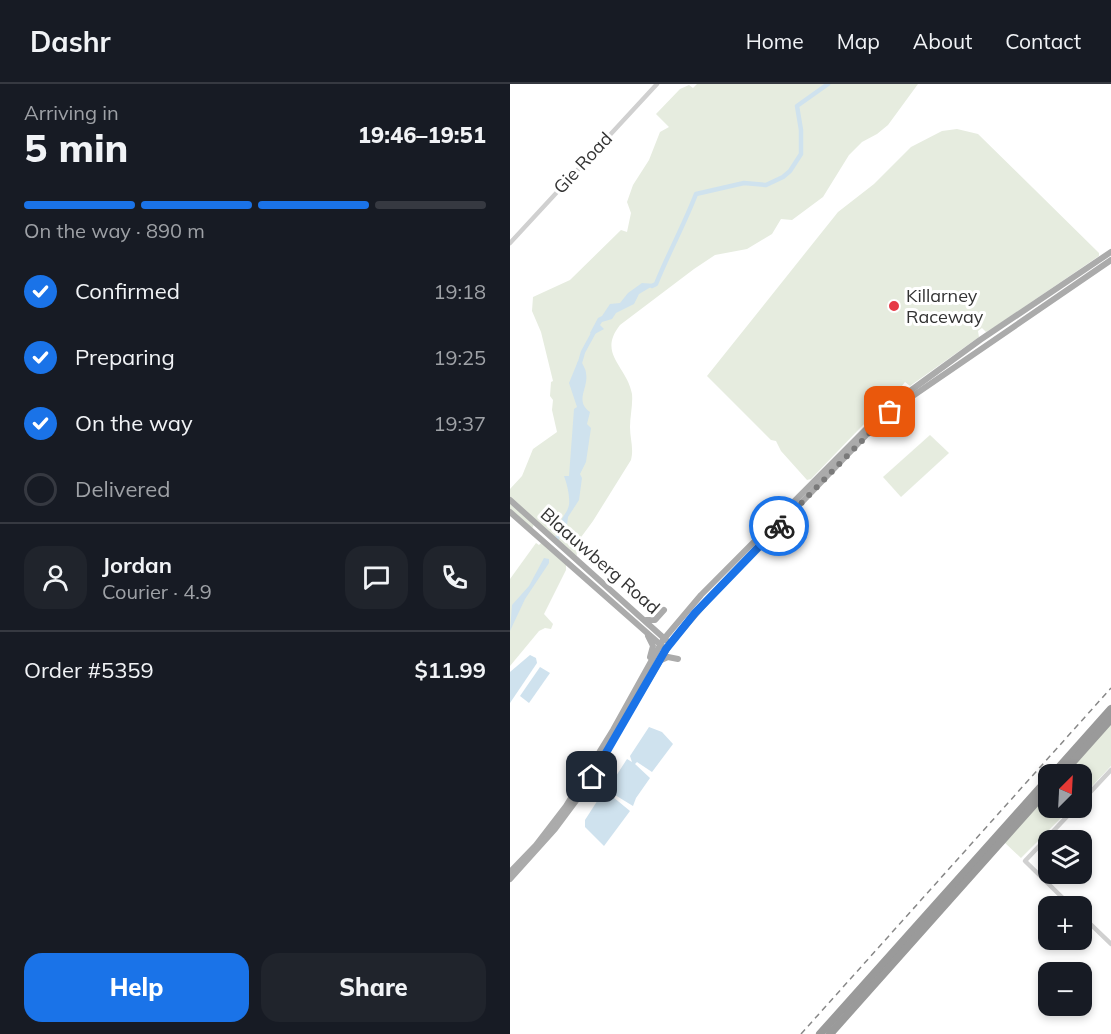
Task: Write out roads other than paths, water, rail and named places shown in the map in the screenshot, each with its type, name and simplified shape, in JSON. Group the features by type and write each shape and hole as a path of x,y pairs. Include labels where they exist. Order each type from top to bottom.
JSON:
{"highway":[{"path":"1062,764 1111,709"},
{"path":"1071,764 1111,719"},
{"path":"829,1029 1038,790"},
{"path":"820,1034 829,1029 1038,800"}],"main road":[{"path":"510,872 536,845 566,806 649,666 700,597 809,481 899,398 1111,252"},
{"path":"510,879 555,829 584,790 658,662 665,644 873,428 908,399 1111,260"},
{"path":"902,421 897,411 908,399"},
{"name":"Blaauwberg Road","path":"510,500 541,533 642,629 665,644"},
{"name":"Blaauwberg Road","path":"510,512 541,533"},
{"name":"Blaauwberg Road","path":"573,562 643,618 665,644"},
{"path":"700,597 707,601"},
{"path":"643,618 656,620 664,610"},
{"path":"642,629 652,643 649,666"},
{"path":"658,662 668,657 678,659"}],"street":[{"name":"Gie Road","path":"510,243 657,84"},
{"path":"1092,790 1111,770"},
{"path":"1061,896 1025,861 1066,818"},
{"path":"1092,926 1111,944"}],"water":[{"path":"642,283 656,284 639,294 634,304 616,313 612,319 602,322 600,325 604,329 593,335 590,333 598,318 610,304 620,303 628,293"},
{"path":"578,361 582,363 586,372 582,399 585,408 590,412 587,424 591,428 586,462 580,474 582,478 579,500 568,517 567,525 561,531 560,524 569,505 564,476 569,476 574,409 577,407 569,383"},
{"path":"544,558 549,559 549,563 525,599 510,631 512,605 529,586"},
{"path":"530,655 536,658 537,663 510,703 510,672"},
{"path":"540,667 550,673 529,703 520,696"},
{"path":"649,727 662,732 673,744 652,772 637,762 635,764 650,778 633,806 615,795 613,797 630,811 604,846 585,827 585,820 603,792 611,795 607,790 627,759 632,762 630,756"}],"waterway":[{"path":"652,286 656,284 696,194 744,183 766,185 790,171 801,154 801,130 797,106 828,84"},
{"path":"579,366 583,352 595,330"},
{"path":"556,541 563,524"}],"railway":[{"path":"801,1034 1111,688"}],"place":[{"name":"Killarney Raceway","path":"894,306"}]}
